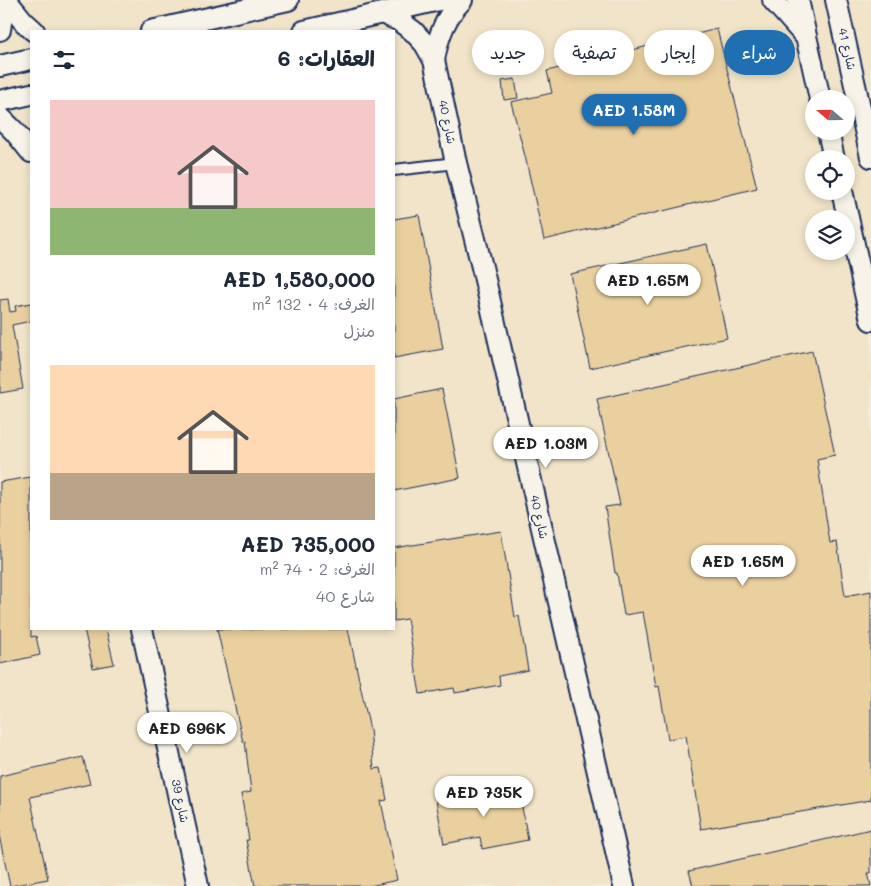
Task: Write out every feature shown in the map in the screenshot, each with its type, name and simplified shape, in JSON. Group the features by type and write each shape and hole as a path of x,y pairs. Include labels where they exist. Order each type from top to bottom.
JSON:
{"street":[{"path":"0,30 5,0"},
{"path":"5,0 33,30"},
{"path":"155,30 288,0"},
{"path":"308,30 439,0"},
{"name":"شارع 40","path":"434,60 438,41 445,24 455,7 462,0"},
{"path":"773,0 806,38"},
{"path":"798,0 818,90"},
{"name":"شارع 41","path":"840,3 871,157"},
{"name":"شارع 40","path":"382,13 398,20 413,31 425,44 434,60 456,163 624,886"},
{"path":"0,66 30,59"},
{"path":"0,101 30,94"},
{"path":"0,117 30,151"},
{"path":"844,200 871,320"},
{"name":"شارع 39","path":"142,630 198,886"}],"lane":[{"path":"395,170 456,163"}],"shaded area":[{"path":"0,0 871,0 871,886 0,886"}],"building":[{"path":"717,29 724,57 724,75 729,75 757,188 544,240 511,102 552,93 547,71 554,69 554,75 634,75 634,50 644,47 644,75 714,75 713,30"},
{"path":"515,79 518,98 504,100 502,81"},
{"path":"419,215 443,349 395,358 395,219"},
{"path":"707,244 727,338 590,368 570,274"},
{"path":"8,299 10,312 16,311 15,306 30,303 30,321 12,325 23,389 0,393 0,300"},
{"path":"812,351 835,455 817,459 830,543 837,542 845,596 871,591 871,800 701,829 686,736 668,739 659,686 656,687 643,612 624,615 617,573 615,573 605,507 620,505 597,399"},
{"path":"442,389 460,478 395,491 395,399"},
{"path":"30,477 30,630 31,637 36,636 40,655 0,664 0,482"},
{"path":"501,531 515,617 519,616 528,670 499,676 500,685 455,693 454,688 420,694 407,619 395,621 395,548"},
{"path":"84,630 106,630 114,664 93,668"},
{"path":"217,630 348,630 370,730 374,769 381,768 387,800 381,801 397,880 370,886 255,886 246,840 249,840 241,794 251,792 245,741 243,742"},
{"path":"83,757 90,784 30,797 48,879 10,886 0,840 0,776"},
{"path":"518,786 528,840 482,849 480,837 444,844 436,801"},
{"path":"871,829 871,873 868,873 871,886 693,886 689,871"}]}
